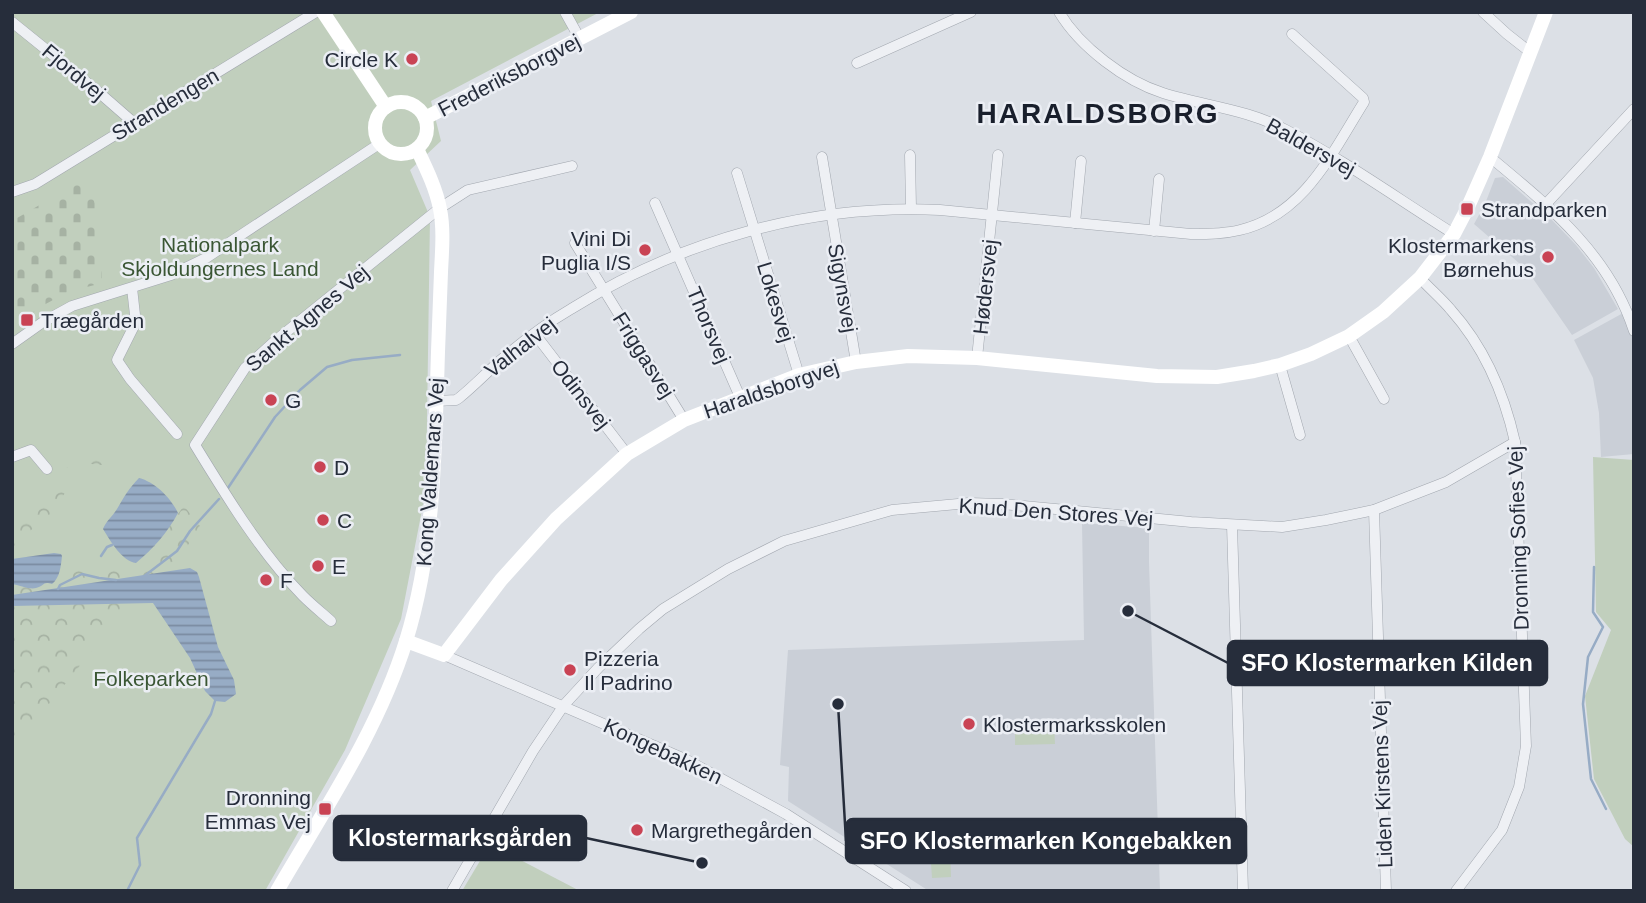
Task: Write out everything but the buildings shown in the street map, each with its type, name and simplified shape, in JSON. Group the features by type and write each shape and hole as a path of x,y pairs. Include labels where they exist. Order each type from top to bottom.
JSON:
{"street":[{"name":"Strandengen","path":"12,192 35,184 316,12"},
{"path":"323,12 386,107"},
{"path":"565,12 580,39"},
{"name":"Frederiksborgvej","path":"425,118 631,12"},
{"path":"857,63 971,12"},
{"name":"Baldersvej","path":"1059,12 1080,38 1108,64 1127,77 1161,93 1247,113 1284,128 1454,234"},
{"path":"1483,12 1530,52"},
{"name":"Haraldsborgvej","path":"444,655 501,580 556,519 627,454 684,419 799,375 856,362 908,356 978,358 1157,376 1217,377 1280,365 1349,336 1383,312 1420,278 1454,234 1490,157 1546,12"},
{"name":"Fjordvej","path":"12,22 134,123"},
{"name":"Valhalvej","path":"437,401 456,400 503,358 570,309 642,268 753,229 793,220 831,214 911,208 1191,234 1251,227 1294,202 1313,183 1364,102 1363,98 1292,34"},
{"path":"393,103 415,106 425,118 427,127 423,143 410,153 393,154 379,144 376,120 386,107 393,103"},
{"path":"1546,204 1634,109"},
{"path":"12,344 72,306 178,272 206,258 379,144"},
{"name":"Kong Valdemars Vej","path":"278,891 383,703 406,641 422,578 429,529 437,401 443,241 435,188 417,149"},
{"path":"910,155 911,208"},
{"path":"992,216 998,155"},
{"path":"822,157 831,214"},
{"path":"1490,157 1546,204 1584,242 1626,309 1634,331"},
{"path":"1075,223 1081,162"},
{"name":"Sankt Agnes Vej","path":"331,621 272,560 228,499 195,445 245,368 440,208 468,190 572,166"},
{"path":"737,173 753,229"},
{"path":"1154,231 1159,179"},
{"path":"655,203 677,254"},
{"name":"Sigynsvej","path":"831,214 856,362"},
{"name":"Hødersvej","path":"978,358 992,216"},
{"name":"Lokesvej","path":"753,229 799,375"},
{"path":"575,243 603,290"},
{"name":"Thorsvej","path":"677,254 740,397"},
{"name":"Dronning Sofies Vej","path":"1420,278 1474,338 1491,368 1505,402 1515,442 1526,747 1519,787 1502,830 1456,891"},
{"path":"132,288 135,315 133,328 117,360 177,434"},
{"name":"Friggasvej","path":"603,290 684,419"},
{"name":"Odinsvej","path":"535,334 627,454"},
{"path":"1349,336 1384,399"},
{"path":"1280,365 1300,435"},
{"name":"Knud Den Stores Vej","path":"452,891 533,751 564,705 598,667 663,609 728,569 784,541 892,510 968,503 1282,527 1374,510 1446,482 1515,442"},
{"path":"12,457 31,450 47,469"},
{"name":"Liden Kirstens Vej","path":"1374,510 1386,891"},
{"path":"1232,525 1243,891"},
{"name":"Kongebakken","path":"406,641 564,705 685,759 791,816 906,891"}],"shaded area":[{"name":"Klostermarkens Børnehus","path":"1503,177 1576,245 1594,268 1618,309 1572,335 1527,270 1474,224 1495,178"},
{"path":"1634,307 1634,454 1601,457 1599,413 1593,378 1574,340"},
{"name":"Klostermarksskolen","path":"1082,523 1149,528 1160,891 929,891 788,801 789,767 780,765 788,650 1084,640"}],"green space":[{"name":"Nationalpark Skjoldungernes Land","path":"12,12 600,12 431,101 441,141 410,170 430,217 426,489 401,619 345,750 265,891 12,891"},
{"path":"86,178 100,218 102,283 68,292 40,307 12,329 12,221"},
{"path":"81,456 121,467 82,463 55,510 12,548 12,522 50,492 63,471"},
{"path":"1593,457 1634,460 1634,847 1625,839 1594,779 1585,696 1611,630 1596,612"},
{"path":"184,506 200,526 181,556 136,596 12,750 12,584 38,588 44,583 56,581 61,566 104,574 136,563 156,543"},
{"path":"1054,724 1055,744 1015,745 1015,725"},
{"path":"490,844 580,891 462,891"},
{"path":"950,847 951,877 932,878 930,848"}],"water":[{"path":"139,478 162,491 178,513 160,540 136,563 122,555 103,529"},
{"path":"54,553 62,556 61,567 52,584 45,583 39,587 28,588 12,584 12,559"},
{"path":"190,568 197,572 199,577 218,647 234,680 236,694 225,702 215,701 205,691 190,658 153,603 12,606 12,595"}],"waterway":[{"path":"228,488 275,417 300,390 327,367 352,360 400,355"},
{"path":"143,577 177,551 190,531 219,499"},
{"path":"101,556 107,547 112,545"},
{"path":"1594,567 1593,612 1603,627 1588,657 1583,704 1591,779 1606,809"},
{"path":"58,589 60,585 82,574 116,580"},
{"path":"127,891 140,865 137,838 211,714 215,701"}],"place":[{"name":"Circle K","path":"412,59"},
{"name":"Strandparken","path":"1467,209"},
{"name":"Vini Di Puglia I/S","path":"645,250"},
{"name":"Klostermarkens Børnehus","path":"1548,257"},
{"name":"Trægården","path":"27,320"},
{"name":"G","path":"271,400"},
{"name":"D","path":"320,467"},
{"name":"C","path":"323,520"},
{"name":"E","path":"318,566"},
{"name":"F","path":"266,580"},
{"name":"SFO Klostermarken Kilden","path":"1128,611"},
{"name":"Pizzeria Il Padrino","path":"570,670"},
{"name":"SFO Klostermarken Kongebakken","path":"838,704"},
{"name":"Klostermarksskolen","path":"969,724"},
{"name":"Dronning Emmas Vej","path":"325,809"},
{"name":"Margrethegården","path":"637,830"},
{"name":"Klostermarksgården","path":"702,863"}],"district":[{"name":"HARALDSBORG","path":"1098,113"}],"park label":[{"name":"Folkeparken","path":"151,678"}]}
